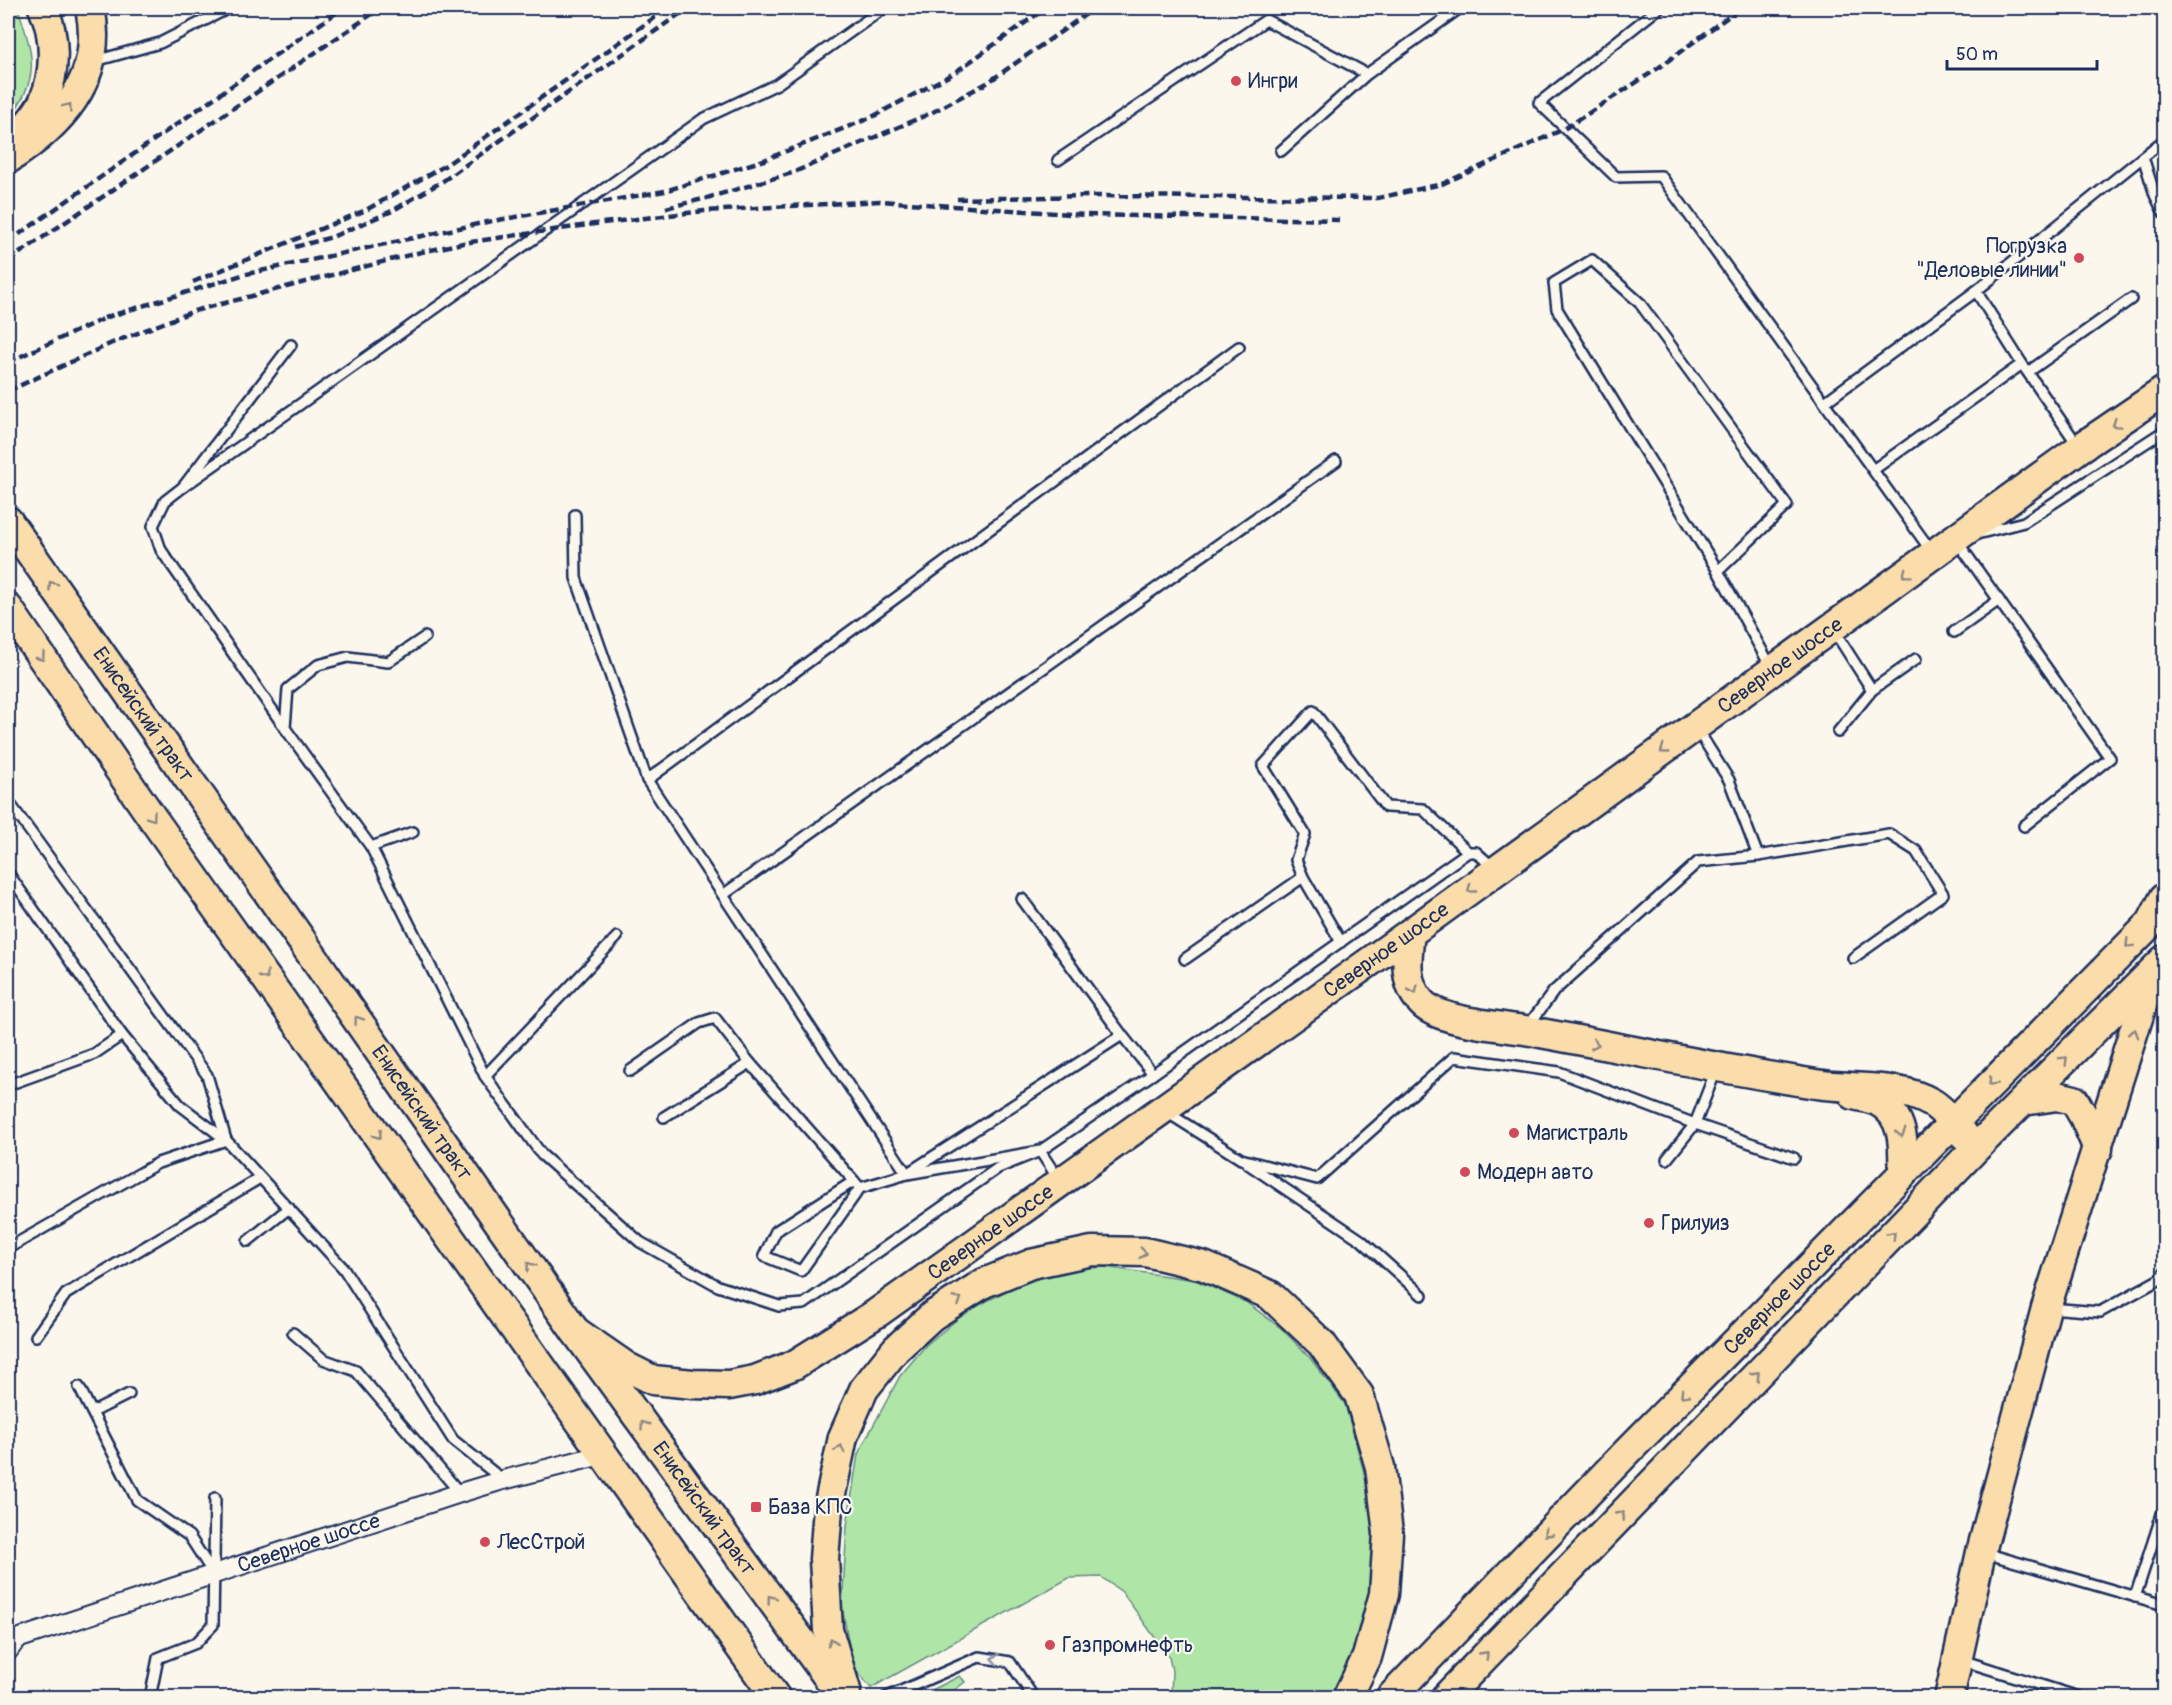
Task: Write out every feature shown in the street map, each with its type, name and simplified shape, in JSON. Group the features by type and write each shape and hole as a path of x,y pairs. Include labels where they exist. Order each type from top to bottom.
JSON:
{"main road":[{"path":"8,147 44,102 52,68 53,45 43,8"},
{"path":"8,159 30,145 59,118 77,96 92,62 94,24 90,8"},
{"name":"Северное шоссе","path":"575,1331 627,1367 653,1380 729,1385 755,1380 794,1365 877,1313 1833,629 2080,448 2164,391"},
{"name":"Енисейский тракт","path":"8,521 575,1331 843,1698"},
{"path":"8,608 151,816 777,1698"},
{"name":"Северное шоссе","path":"1390,1698 1625,1454 2151,922 2164,898"},
{"path":"1410,933 1406,968 1412,989 1422,1004 1450,1018 1820,1085 1890,1089 1933,1103 1976,1148"},
{"path":"1949,1698 1981,1552 2046,1308 2159,966"},
{"name":"Северное шоссе","path":"1444,1698 1976,1148 2159,966"},
{"path":"1820,1085 1877,1101 1889,1110 1902,1129 1903,1173"},
{"path":"2023,1101 2057,1096 2074,1101 2098,1149"},
{"path":"849,1698 828,1630 824,1558 828,1508 843,1437 864,1389 896,1349 932,1317 984,1282 1031,1264 1092,1251 1145,1252 1204,1266 1270,1295 1321,1343 1359,1395 1380,1467 1388,1533 1384,1594 1367,1657 1347,1698"}],"street":[{"name":"Северное шоссе","path":"11,1644 213,1573 460,1493 605,1454"}],"lane":[{"path":"92,62 160,43 229,8"},
{"path":"884,8 777,84 703,120 183,487 165,501 153,526 160,550 371,847 485,1076 542,1155 640,1242 718,1286 779,1306 804,1304 998,1168 1040,1151 1154,1074 1467,852 1476,852 1497,870"},
{"path":"1281,152 1367,74 1460,8"},
{"path":"1659,8 1539,103 1616,177 1661,176 1873,470 1999,600 2110,758 2024,826"},
{"path":"1058,160 1266,20 1367,74"},
{"path":"1825,402 1976,291 2164,140"},
{"path":"2143,157 2155,195 2164,213"},
{"path":"1718,571 1787,506 1639,302 1592,260 1554,283 1557,309 1718,571 1773,671"},
{"path":"1976,291 2080,448"},
{"path":"1873,470 2131,299"},
{"path":"183,487 291,345"},
{"path":"647,780 1239,347"},
{"path":"1945,546 2024,522 2164,431"},
{"path":"723,895 1336,461"},
{"path":"575,515 576,578 647,780 907,1174"},
{"path":"1954,632 1999,600"},
{"path":"1833,629 1872,690"},
{"path":"285,728 288,689 318,665 348,657 388,662 425,637"},
{"path":"1839,732 1872,690 1916,659"},
{"path":"1341,942 1303,877 1296,860 1305,834 1263,766 1313,711 1386,807 1423,808 1467,852"},
{"path":"1696,727 1729,780 1758,856"},
{"path":"8,801 207,1075 226,1140"},
{"path":"371,847 413,832"},
{"path":"1525,1030 1554,992 1698,862 1758,856 1889,834 1916,851 1943,894 1853,958"},
{"path":"8,873 122,1035 180,1105 226,1140 344,1269 453,1440 503,1480"},
{"path":"1185,959 1303,877"},
{"path":"1022,899 1122,1035 1154,1074"},
{"path":"485,1076 617,937"},
{"path":"630,1071 699,1023 715,1018 750,1063 857,1185"},
{"path":"8,1085 94,1054 122,1035"},
{"path":"907,1174 1122,1035"},
{"path":"1241,1159 1317,1179 1454,1057 1559,1072 1695,1124 1794,1158"},
{"path":"664,1118 750,1063"},
{"path":"1667,1159 1695,1124 1717,1068"},
{"path":"1162,1109 1361,1240 1422,1295"},
{"path":"12,1246 158,1162 226,1140"},
{"path":"857,1185 801,1271 764,1256 776,1231 857,1185 1040,1151"},
{"path":"1040,1151 1060,1182"},
{"path":"36,1336 66,1294 260,1178"},
{"path":"248,1241 289,1208"},
{"path":"2046,1308 2100,1312 2164,1276"},
{"path":"293,1333 323,1359 356,1371 460,1493"},
{"path":"79,1387 137,1500 189,1536 213,1573"},
{"path":"93,1412 129,1394"},
{"path":"150,1698 158,1658 196,1643 213,1625 215,1498"},
{"path":"2135,1597 2164,1508"},
{"path":"1981,1552 2164,1605"},
{"path":"885,1698 979,1656 1010,1662 1034,1698"},
{"path":"1958,1659 2082,1698"},
{"path":"906,1688 913,1698"},
{"path":"8,1695 18,1698"}],"green space":[{"path":"8,8 18,8 28,39 31,66 26,91 8,120"},
{"path":"1104,1267 1195,1280 1246,1302 1282,1329 1310,1358 1345,1404 1374,1508 1376,1567 1359,1641 1340,1685 1331,1697 1171,1697 1172,1671 1169,1657 1122,1592 1101,1577 1069,1578 871,1688 853,1667 842,1607 847,1526 858,1454 900,1376 926,1345 966,1312 1010,1289 1060,1270"},
{"path":"960,1676 965,1682 952,1692 956,1697 924,1697 922,1695"}],"railway":[{"path":"8,242 343,8"},
{"path":"8,261 381,8"},
{"path":"193,282 366,210 446,165 668,8"},
{"path":"295,247 332,237 392,211 443,181 688,8"},
{"path":"104,318 242,275 487,222 665,191 764,160 870,118 954,73 1046,8"},
{"path":"666,208 792,173 931,113 987,83 1095,8"},
{"path":"957,199 1089,196 1378,198 1442,184 1564,129 1654,71 1740,8"},
{"path":"8,391 112,343 194,311 463,243 595,224 704,211 880,201 1085,215 1340,220"},
{"path":"8,362 112,315"}],"place":[{"name":"Ингри","path":"1236,81"},
{"name":"Погрузка \"Деловые линии\"","path":"2079,258"},
{"name":"Магистраль","path":"1514,1133"},
{"name":"Модерн авто","path":"1465,1172"},
{"name":"Грилуиз","path":"1649,1223"},
{"name":"База КПС","path":"756,1507"},
{"name":"ЛесСтрой","path":"485,1542"},
{"name":"Газпромнефть","path":"1050,1645"}]}
